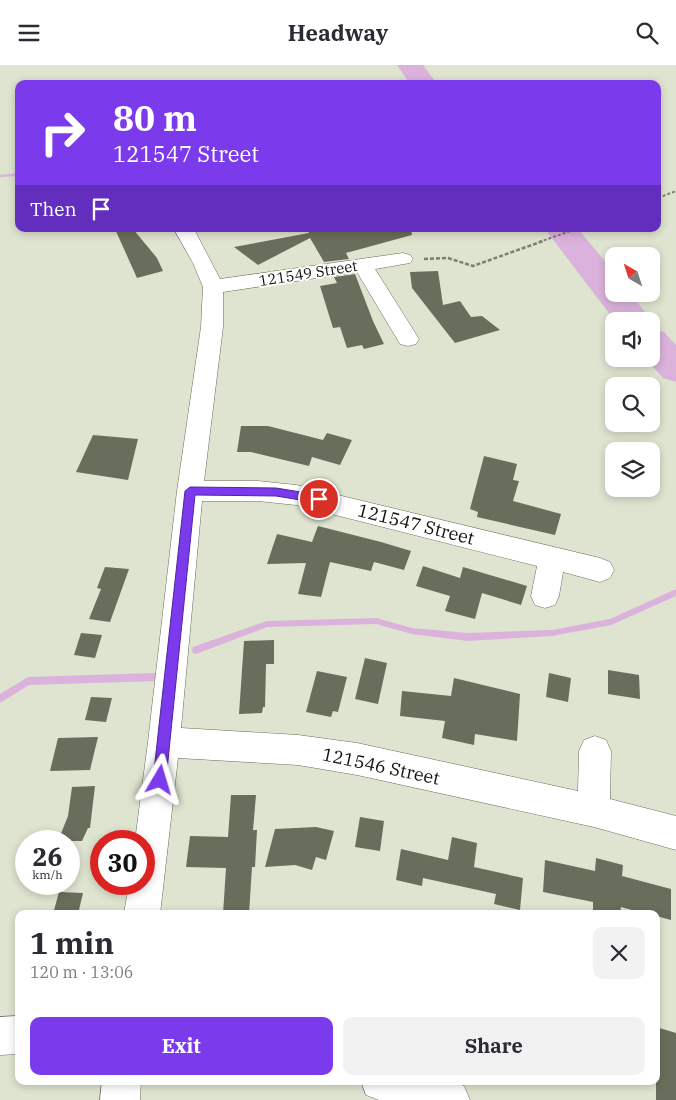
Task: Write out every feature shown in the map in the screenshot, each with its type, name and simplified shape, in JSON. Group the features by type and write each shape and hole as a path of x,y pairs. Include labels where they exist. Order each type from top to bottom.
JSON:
{"street":[{"path":"143,910 164,742 190,491 212,327 213,287 206,269 186,232"},
{"name":"121549 Street","path":"213,287 403,259"},
{"path":"362,264 408,339"},
{"name":"121547 Street","path":"190,491 258,491 296,495 600,570"},
{"path":"545,596 552,559"},
{"name":"121546 Street","path":"164,742 322,753 594,811 676,833"},
{"path":"594,811 595,751"},
{"path":"0,1036 15,1035"},
{"path":"120,1100 122,1085"},
{"path":"395,1085 450,1100"}],"path":[{"path":"661,197 676,191"},
{"path":"403,259 448,258 473,266 568,232"}],"building":[{"path":"116,232 135,232 157,258 163,271 137,278"},
{"path":"412,232 412,235 346,253 349,259 324,262 310,238 258,265 234,247 309,233"},
{"path":"438,271 443,305 460,301 471,317 482,316 500,330 455,343 412,288 410,272"},
{"path":"355,274 384,344 364,349 362,345 347,348 340,327 333,328 320,286 337,283 334,277"},
{"path":"241,426 268,426 323,440 327,433 352,440 340,465 312,457 309,466 251,452 237,452"},
{"path":"93,435 138,439 128,480 76,472"},
{"path":"484,456 517,464 513,480 519,481 513,501 561,514 555,535 477,517 478,512 470,509"},
{"path":"318,526 411,551 404,570 374,562 371,571 330,562 321,597 298,594 306,563 267,564 277,534 312,542"},
{"path":"423,566 460,578 463,567 527,586 521,605 482,593 475,619 445,611 450,596 416,586"},
{"path":"105,567 129,569 110,622 89,619 101,589 97,588"},
{"path":"81,633 102,635 95,658 74,655"},
{"path":"274,640 274,664 266,664 265,707 263,707 262,713 239,714 244,641"},
{"path":"365,658 387,663 378,704 355,699"},
{"path":"608,670 639,675 640,699 608,694"},
{"path":"317,671 347,677 338,712 333,711 331,717 306,712"},
{"path":"549,673 571,678 568,702 546,697"},
{"path":"454,678 520,694 517,741 475,734 474,745 442,738 445,721 400,716 402,691 451,696"},
{"path":"91,697 112,698 106,722 85,720"},
{"path":"98,737 90,770 50,771 58,738"},
{"path":"95,786 90,828 88,828 82,841 80,841 80,830 62,830 68,816 72,787"},
{"path":"231,795 256,795 253,830 257,830 255,867 252,867 249,910 223,910 226,868 186,867 190,836 228,837"},
{"path":"360,817 384,821 380,851 355,847"},
{"path":"316,827 334,831 326,860 316,857 312,870 295,865 265,867 275,829"},
{"path":"452,837 477,843 474,867 523,878 520,910 494,904 496,894 423,878 422,886 396,880 401,849 448,860"},
{"path":"596,858 623,865 622,876 671,889 671,920 660,917 660,910 632,910 621,907 621,910 593,910 593,902 543,892 545,860 595,871"},
{"path":"80,893 83,893 79,910 54,910 58,895 80,895"},
{"path":"660,1028 676,1033 676,1100 656,1100 656,1085 660,1085"}],"waterway":[{"path":"410,65 421,80"},
{"path":"0,176 15,174"},
{"path":"563,232 627,312"},
{"path":"660,351 676,369"},
{"path":"196,650 267,624 376,621 412,631 468,637 552,633 611,622 676,592"},
{"path":"0,699 28,681 157,677"}],"route":[{"path":"160,780 190,491 276,492 319,499"}]}
